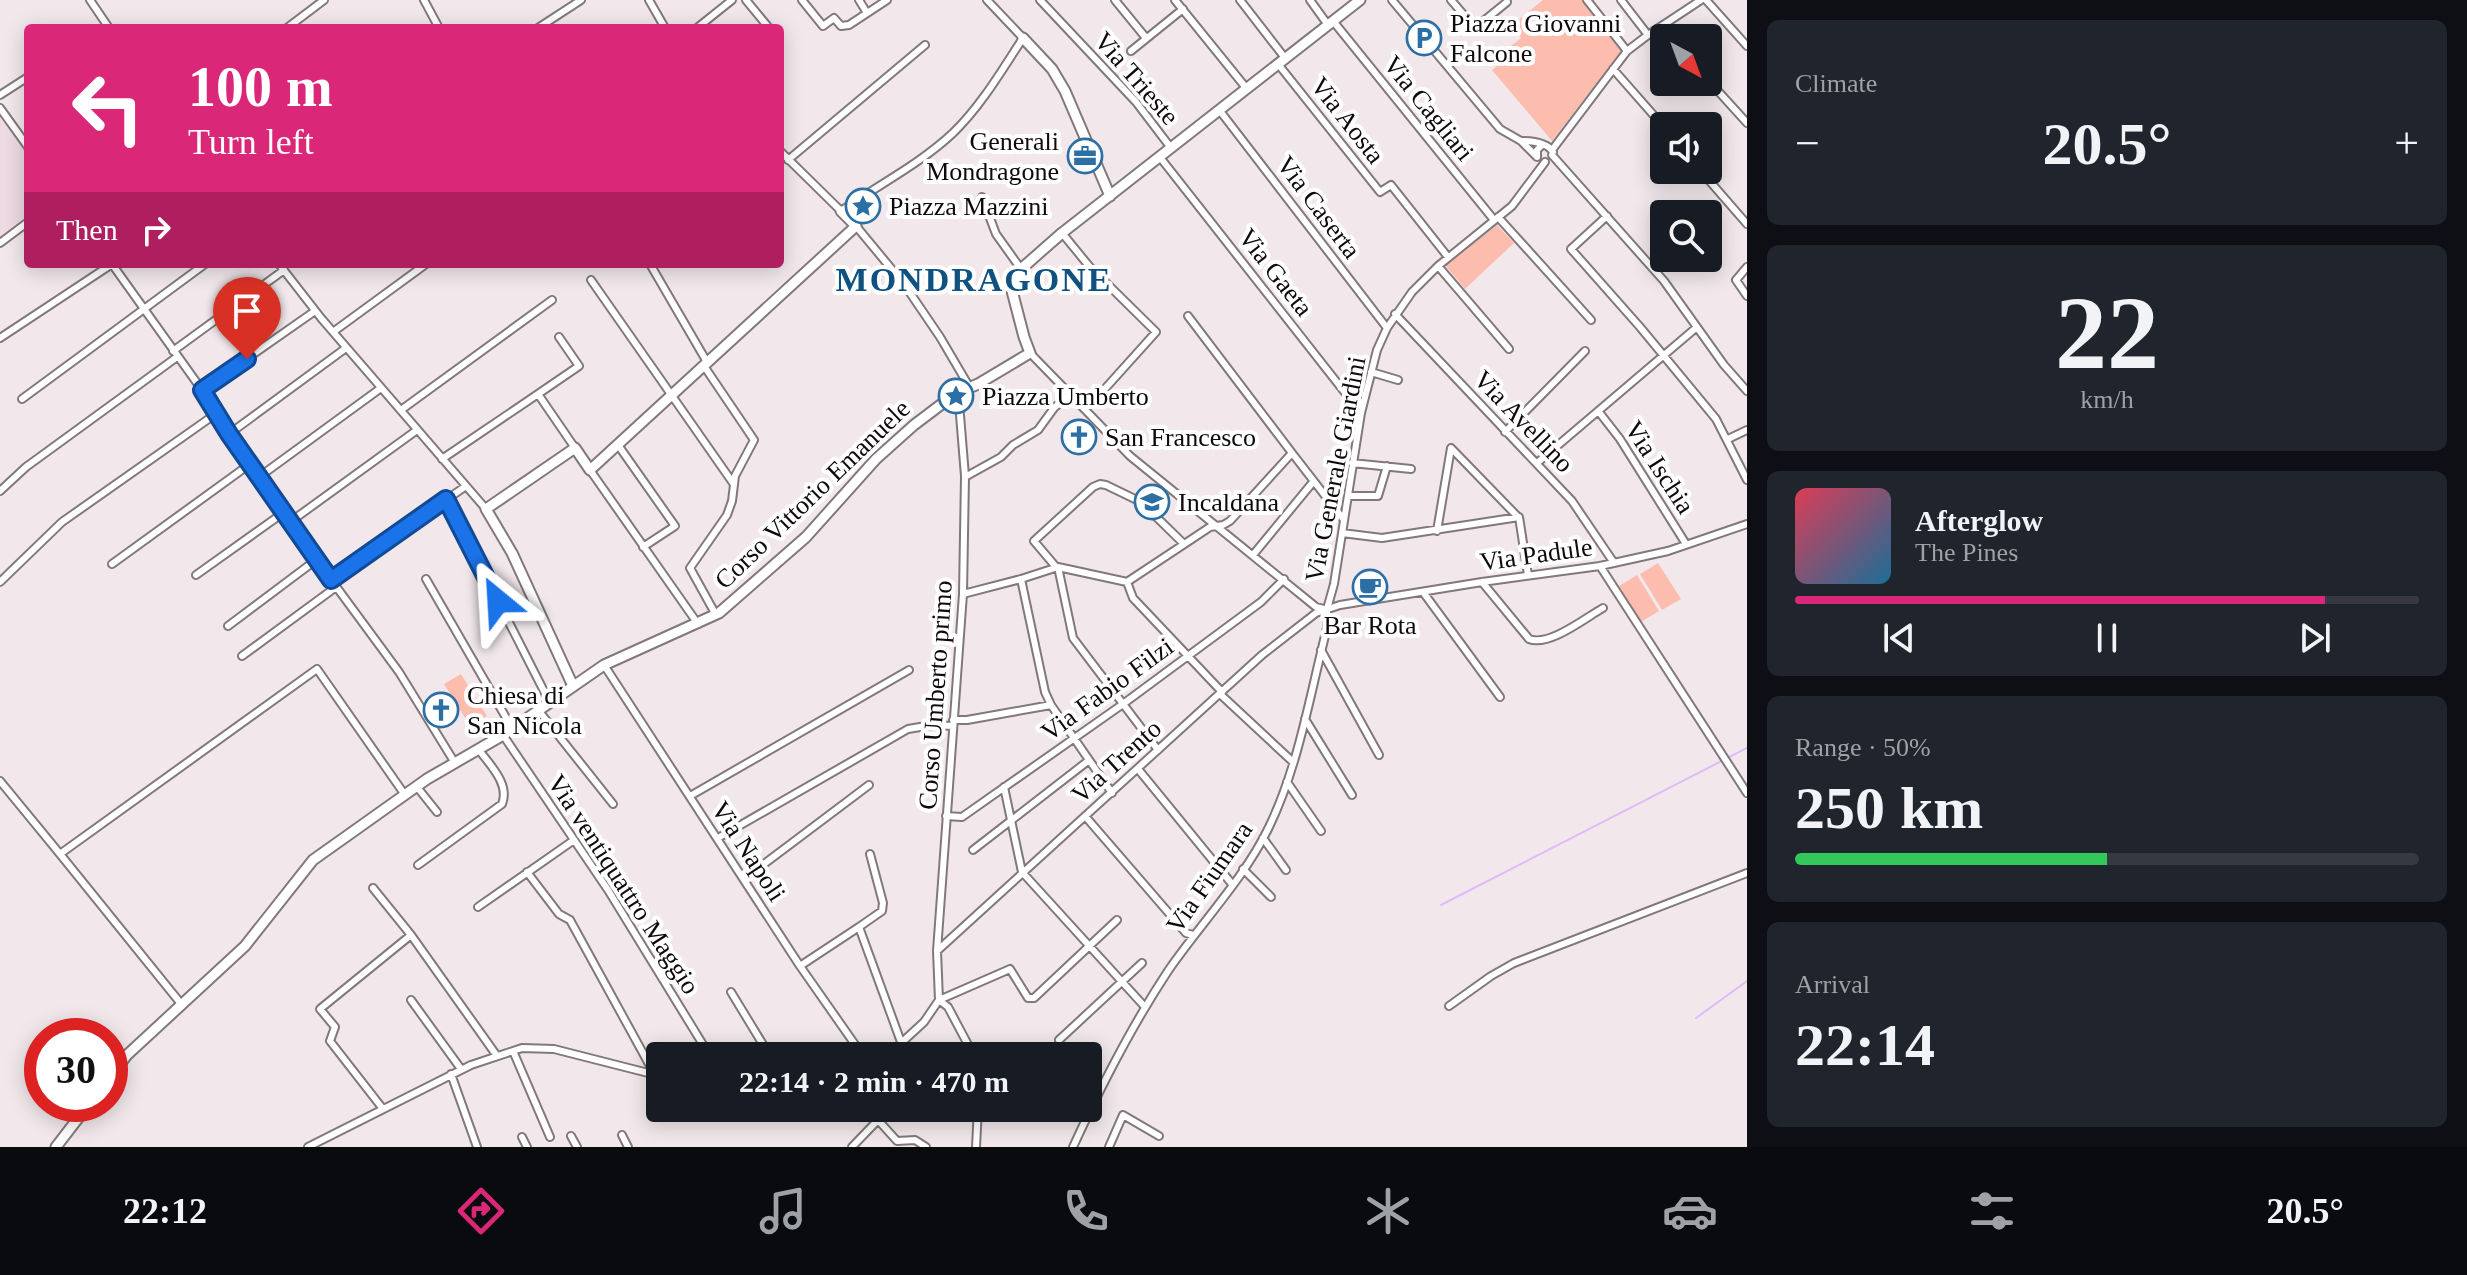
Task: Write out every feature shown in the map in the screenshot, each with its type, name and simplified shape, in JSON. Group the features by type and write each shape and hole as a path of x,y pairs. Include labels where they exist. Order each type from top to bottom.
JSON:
{"street":[{"path":"90,0 104,24"},
{"path":"292,24 324,0"},
{"path":"424,0 437,24"},
{"path":"544,24 581,0"},
{"path":"649,0 662,24"},
{"path":"702,24 732,0"},
{"path":"746,0 766,24"},
{"path":"802,0 823,26 834,18 841,26 849,25 887,0"},
{"path":"859,0 867,13"},
{"path":"987,0 1052,69 1065,91 1110,196"},
{"name":"Via Trieste","path":"1040,0 1136,102 1171,148"},
{"path":"1115,0 1146,38"},
{"path":"1175,0 1247,89"},
{"path":"1240,0 1282,61"},
{"name":"Via Cagliari","path":"1310,0 1496,218 1591,320"},
{"path":"1327,609 1316,607 1130,456 1069,395 1030,353 1011,287 1021,269 1062,233 1360,0"},
{"path":"1392,0 1500,129 1521,141 1537,157"},
{"path":"1451,0 1475,28 1507,2"},
{"path":"1587,0 1627,51"},
{"path":"1703,0 1747,46"},
{"name":"Via Generale Giardini","path":"1666,24 1703,0"},
{"path":"1624,1 1648,35"},
{"path":"1131,51 1183,9"},
{"name":"Via Generale Giardini","path":"1327,609 1334,584 1361,413 1371,372 1387,328 1412,292 1438,266 1512,206 1548,153 1565,135 1627,51 1648,35"},
{"path":"841,211 924,157 955,132 979,103 1023,38"},
{"path":"788,160 925,45"},
{"name":"Via Aosta","path":"1282,61 1380,192 1391,185 1448,257"},
{"path":"1613,69 1651,112"},
{"path":"0,95 24,80"},
{"path":"1722,95 1747,123"},
{"path":"0,108 24,141"},
{"name":"Via Caserta","path":"1220,111 1387,328"},
{"path":"1521,141 1535,141 1607,216 1664,281 1724,365 1747,391"},
{"path":"1537,157 1537,150 1548,153"},
{"path":"1537,157 1548,153"},
{"path":"784,156 856,226 904,284 940,337 966,390"},
{"name":"Via Gaeta","path":"1159,156 1361,413"},
{"path":"1712,184 1747,224"},
{"path":"982,197 996,234 1021,269"},
{"path":"1607,216 1571,249 1716,419 1744,463 1747,480"},
{"path":"0,243 24,225"},
{"path":"590,470 856,226"},
{"path":"1062,233 1089,266 1156,332 1102,392 1083,407"},
{"path":"1438,266 1509,349"},
{"path":"1747,267 1736,280 1747,296"},
{"path":"0,338 112,268"},
{"path":"115,268 202,390 316,560 399,672 455,763"},
{"path":"22,399 199,268"},
{"path":"0,491 26,467 175,354 280,268"},
{"path":"282,268 346,348 486,509 523,577 573,686"},
{"path":"333,332 421,268"},
{"path":"652,268 705,363 754,440 733,483 727,515 690,568 716,615"},
{"path":"591,280 733,483"},
{"path":"401,410 552,300"},
{"path":"202,390 315,311"},
{"name":"Via Avellino","path":"1395,314 1572,501 1614,563"},
{"path":"1188,316 1344,520"},
{"path":"1537,463 1697,327"},
{"path":"442,459 579,366 559,337"},
{"path":"229,434 346,348"},
{"path":"1505,432 1585,351"},
{"name":"Corso Vittorio Emanuele","path":"128,1054 245,946 313,860 405,795 513,729 604,665 716,615 806,537 891,445 941,403 1030,353"},
{"path":"1371,372 1398,380"},
{"path":"259,477 381,388"},
{"name":"Corso Umberto primo","path":"939,1000 937,951 963,594 965,477 959,403 966,390"},
{"path":"538,394 698,624"},
{"path":"965,477 1001,457 1013,445 1038,430 1054,408 1069,395"},
{"name":"Via Ischia","path":"1599,412 1620,439 1686,544"},
{"path":"0,582 62,522 217,413"},
{"path":"290,522 417,430"},
{"path":"1728,439 1747,430"},
{"path":"618,445 675,526 643,547"},
{"path":"486,509 575,448"},
{"path":"1437,531 1451,448 1519,517 1528,575"},
{"path":"963,594 1057,567 1127,582 1210,527 1230,521 1292,453"},
{"path":"1352,463 1411,469"},
{"path":"112,564 250,464"},
{"path":"1348,496 1378,496 1387,466"},
{"path":"1253,555 1313,482"},
{"path":"1158,750 1073,638 1057,567 1034,541 1100,484 1141,502 1183,543"},
{"path":"242,656 466,486"},
{"path":"446,499 550,703"},
{"path":"196,575 283,513"},
{"path":"1342,533 1382,538 1519,517"},
{"name":"Via Padule","path":"1327,609 1482,582 1600,566 1668,551 1747,524"},
{"path":"228,626 316,560"},
{"path":"1600,566 1747,793"},
{"path":"426,579 513,729"},
{"path":"1021,579 1045,692 1073,739 1112,793"},
{"name":"Via Fabio Filzi","path":"946,816 962,817 1261,602 1284,579"},
{"path":"1127,582 1133,598 1221,693 1293,762"},
{"path":"1482,582 1529,639 1534,641 1547,641 1603,608"},
{"path":"1423,592 1500,697"},
{"name":"Via Fiumara","path":"1073,1147 1109,1071 1145,1007 1263,838 1293,762 1327,628 1327,609"},
{"name":"Via Trento","path":"937,951 1262,655 1316,613 1327,609"},
{"path":"1321,650 1379,755"},
{"name":"Via Napoli","path":"604,665 800,966 853,1042"},
{"path":"60,854 317,669 405,795"},
{"path":"690,796 909,670"},
{"path":"718,838 908,729 1051,705"},
{"path":"539,711 613,804"},
{"path":"1305,719 1352,795"},
{"name":"Via ventiquattro Maggio","path":"503,735 622,912 701,1042"},
{"path":"418,865 505,799 502,782 479,750"},
{"path":"973,850 1088,761"},
{"path":"1138,769 1232,884"},
{"path":"0,781 182,1005"},
{"path":"1287,782 1321,831"},
{"path":"744,879 869,785"},
{"path":"417,787 437,812"},
{"path":"1004,787 1022,872 1145,1007"},
{"path":"1085,816 1186,933 1193,935"},
{"path":"1263,838 1286,870"},
{"path":"478,907 574,840"},
{"path":"800,966 882,911 883,903 870,854"},
{"path":"1243,869 1271,897"},
{"path":"527,872 559,914 574,926 646,1055"},
{"path":"1449,1006 1514,963 1747,873"},
{"path":"373,888 411,935 497,1056"},
{"path":"859,927 901,1042 924,1022 939,1000 1010,969 1030,999 1117,920"},
{"path":"383,1109 330,1041 335,1027 320,1009 411,935"},
{"path":"1059,1040 1142,963"},
{"path":"731,992 761,1042"},
{"path":"411,1000 461,1069"},
{"path":"939,1000 948,1007 967,1042"},
{"path":"308,1147 461,1069 522,1048 554,1049 646,1072"},
{"path":"513,1051 550,1137"},
{"path":"451,1074 477,1147"},
{"path":"1109,1147 1123,1115 1159,1136"},
{"path":"56,1147 75,1122"},
{"path":"852,1147 876,1122"},
{"path":"880,1122 897,1141 915,1140 926,1147"},
{"path":"976,1147 977,1122"},
{"path":"622,1135 628,1147"},
{"path":"571,1136 577,1147"},
{"path":"522,1137 527,1147"}],"shaded area":[{"path":"1543,0 1582,0 1621,51 1552,141 1492,70 1506,59 1502,53 1521,38 1512,25"},
{"path":"0,116 24,150 24,218 0,236"},
{"path":"1497,225 1514,243 1465,289 1445,265"},
{"path":"1658,563 1681,599 1662,610 1640,574"},
{"path":"1637,575 1659,611 1641,622 1619,586"},
{"path":"461,674 487,716 470,726 444,684"}],"waterway":[{"path":"1441,905 1747,748"},
{"path":"1696,1018 1747,981"}],"place":[{"name":"Piazza Giovanni Falcone","path":"1424,38"},
{"name":"Generali Mondragone","path":"1085,156"},
{"name":"Piazza Mazzini","path":"863,206"},
{"name":"Piazza Umberto","path":"956,396"},
{"name":"San Francesco","path":"1079,437"},
{"name":"Incaldana","path":"1152,502"},
{"name":"Bar Rota","path":"1370,587"},
{"name":"Chiesa di San Nicola","path":"441,710"}],"district":[{"name":"MONDRAGONE","path":"974,279"}],"route":[{"path":"247,359 202,390 331,580 446,499 498,601"}]}
